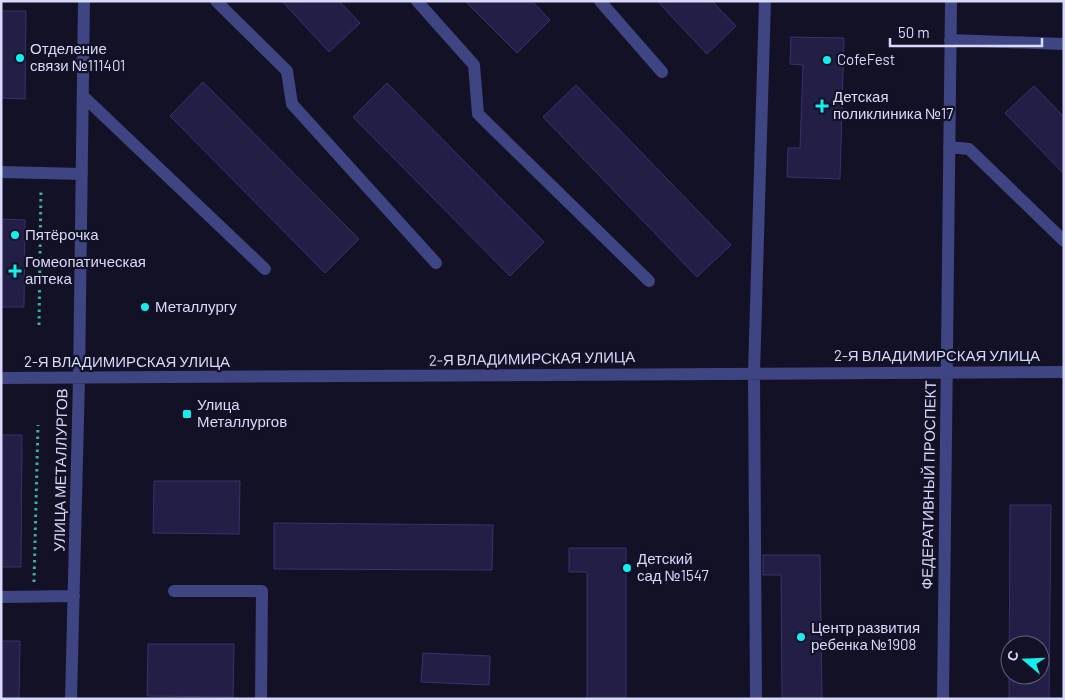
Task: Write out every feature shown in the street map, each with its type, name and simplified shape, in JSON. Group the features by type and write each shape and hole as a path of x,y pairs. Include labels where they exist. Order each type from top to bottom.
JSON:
{"street":[{"name":"УЛИЦА МЕТАЛЛУРГОВ","path":"71,699 79,379 84,1"},
{"path":"216,1 287,71 292,104 436,262"},
{"path":"417,1 474,65 478,114 649,281"},
{"path":"600,1 662,72"},
{"path":"756,699 754,373 765,1"},
{"name":"ФЕДЕРАТИВНЫЙ ПРОСПЕКТ","path":"943,699 951,1"},
{"path":"950,40 1064,44"},
{"path":"83,96 264,269"},
{"path":"949,147 969,149 1064,241"},
{"path":"1,172 82,174"},
{"name":"2-Я ВЛАДИМИРСКАЯ УЛИЦА","path":"1,378 1064,372"},
{"path":"174,591 262,591 261,699"},
{"path":"1,597 74,596"}],"path":[{"path":"39,325 42,173"},
{"path":"33,596 38,425"}],"building":[{"path":"282,1 339,1 360,23 329,52"},
{"path":"465,1 532,1 550,20 517,53"},
{"path":"657,1 712,1 736,26 707,54"},
{"path":"1,11 26,11 25,99 1,98"},
{"name":"Детская поликлиника №17","path":"791,37 844,38 840,179 787,177 788,148 800,148 803,65 790,64"},
{"path":"203,82 359,239 325,273 170,116"},
{"path":"387,83 544,242 510,276 353,117"},
{"path":"576,85 731,245 697,277 543,117"},
{"path":"1034,86 1064,117 1064,174 1005,113"},
{"path":"1,219 25,220 24,307 1,307"},
{"path":"1,435 22,435 21,567 1,567"},
{"path":"154,481 240,481 239,534 153,533"},
{"path":"1010,505 1051,505 1050,635 1009,635"},
{"path":"274,523 493,525 492,570 274,569"},
{"name":"Детский сад №1547","path":"569,548 626,548 626,699 587,699 587,572 569,572"},
{"name":"Центр развития ребенка №1908","path":"763,555 820,555 822,699 782,699 781,575 763,575"},
{"path":"1,641 20,641 19,699 1,699"},
{"path":"148,644 234,644 233,697 147,696"},
{"path":"423,653 490,656 489,685 421,682"},
{"path":"1009,685 1049,685 1049,699 1009,699"}],"place":[{"name":"Отделение связи №111401","path":"20,58"},
{"name":"CofeFest","path":"827,60"},
{"name":"Детская поликлиника №17","path":"822,106"},
{"name":"Пятёрочка","path":"15,235"},
{"name":"Гомеопатическая аптека","path":"15,271"},
{"name":"Металлургу","path":"145,307"},
{"name":"Улица Металлургов","path":"187,414"},
{"name":"Детский сад №1547","path":"627,568"},
{"name":"Центр развития ребенка №1908","path":"801,637"}]}
